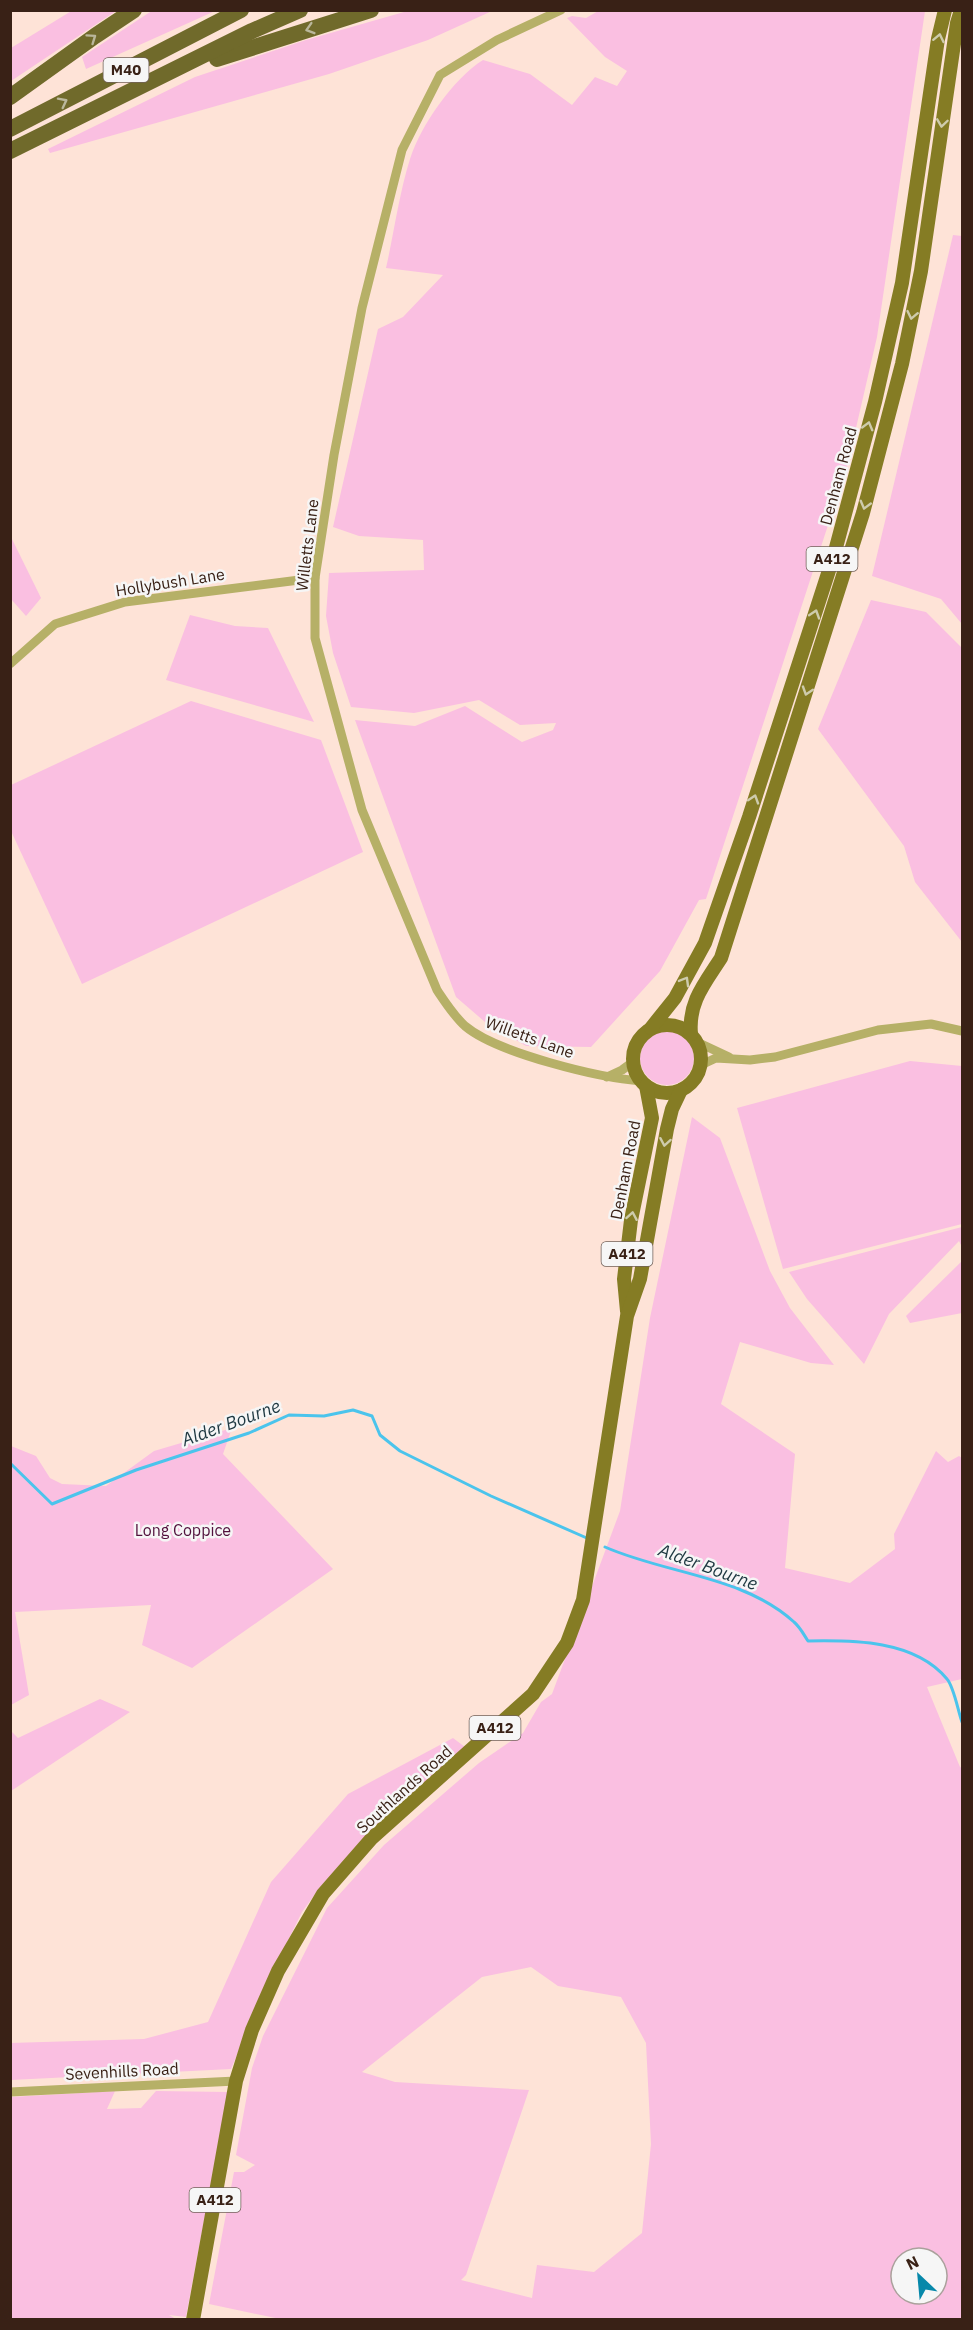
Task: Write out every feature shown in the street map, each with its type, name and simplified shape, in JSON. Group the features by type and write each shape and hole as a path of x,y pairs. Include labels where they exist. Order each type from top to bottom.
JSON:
{"highway":[{"name":"M40","path":"10,97 134,10"},
{"name":"M40","path":"10,129 241,10"},
{"name":"M40","path":"10,151 252,31 300,10"},
{"name":"M40","path":"139,88 242,50 371,10"}],"main road":[{"name":"Denham Road","path":"651,1028 675,998 705,943 749,817 834,555 875,402 902,283 938,39 945,10"},
{"name":"Denham Road","path":"694,1038 690,1019 692,1006 721,958 863,513 902,364 921,271 957,23 961,10"},
{"path":"672,1025 682,1028 694,1038 701,1053 701,1065 696,1077 681,1090 663,1092 644,1083 633,1062 637,1042 651,1028 672,1025"},
{"name":"Denham Road","path":"627,1316 624,1279 632,1220 652,1118 644,1083"},
{"name":"Denham Road","path":"627,1316 640,1279 670,1119 681,1090"},
{"name":"Southlands Road","path":"236,2081 252,2030 278,1971 322,1894 372,1838 533,1694 567,1643 584,1600 627,1316"},
{"name":"A412","path":"193,2319 236,2081"}],"street":[{"name":"Willetts Lane","path":"561,10 497,40 440,75 402,150 362,308 334,455 315,578 315,639 362,810 437,990 459,1019 480,1036 516,1051 581,1071 644,1083"},
{"name":"Hollybush Lane","path":"10,664 55,624 125,602 315,578"},
{"path":"701,1065 708,1060 729,1057 750,1060 775,1058 889,1028 931,1024 963,1031"},
{"path":"694,1038 729,1057"},
{"path":"607,1077 633,1062"},
{"name":"Sevenhills Road","path":"10,2092 236,2081"}],"green space":[{"path":"73,10 116,11 11,81 11,48"},
{"path":"153,10 215,11 86,69 82,57"},
{"path":"411,10 492,11 428,40 329,74 50,153 48,149 195,77 306,40"},
{"path":"600,10 925,11 877,337 847,467 706,899 699,900 660,971 591,1047 526,1046 485,1022 456,997 355,720 415,726 465,706 522,742 553,730 556,723 520,725 479,700 414,713 351,707 333,653 326,616 329,573 424,570 423,540 359,536 333,527 378,329 403,317 443,275 386,268 403,186 415,146 439,104 460,79 483,60 530,74 572,105 595,77 617,86 627,71 605,57 567,18 572,16 586,18"},
{"path":"953,235 962,236 962,624 941,599 872,576"},
{"path":"11,537 41,598 26,616 11,599"},
{"path":"871,600 926,612 962,648 962,942 915,882 904,846 818,729"},
{"path":"190,615 235,626 268,628 314,722 166,680"},
{"path":"191,701 321,740 363,852 82,984 11,831 11,785"},
{"path":"667,1031 677,1033 686,1039 692,1048 694,1058 692,1068 686,1077 677,1083 667,1085 657,1083 648,1077 642,1068 640,1058 642,1048 648,1039 657,1033"},
{"path":"910,1061 962,1066 962,1224 783,1269 737,1108"},
{"path":"692,1117 720,1138 770,1271 790,1308 834,1365 811,1363 740,1342 721,1404 795,1454 785,1568 850,1583 895,1549 894,1534 936,1451 948,1462 959,1456 962,1458 962,1679 927,1687 962,1768 962,2319 285,2320 209,2304 234,2172 244,2172 255,2165 236,2155 252,2068 263,2036 327,1908 384,1845 479,1763 523,1733 541,1702 552,1694 620,1511 650,1318","holes":["531,1967 558,1986 621,1997 646,2043 651,2144 642,2233 594,2272 537,2265 532,2298 461,2280 466,2275 529,2090 395,2082 362,2072 482,1977"]},
{"path":"962,1227 962,1247 959,1241 889,1314 864,1364 807,1299 789,1272"},
{"path":"962,1261 962,1313 910,1323 906,1316"},
{"name":"Long Coppice","path":"232,1428 223,1454 333,1569 192,1668 142,1645 151,1605 15,1612 29,1695 11,1705 11,1446 36,1456 50,1478 62,1484 106,1486 154,1451"},
{"path":"100,1699 130,1712 11,1791 11,1731 18,1738"},
{"path":"453,1738 465,1747 375,1826 321,1886 302,1912 270,1977 231,2069 11,2080 10,2043 144,2039 208,2022 271,1882 348,1794"},
{"path":"115,2091 107,2109 141,2108 156,2091 228,2092 186,2317 169,2315 176,2319 11,2320 11,2097"}],"waterway":[{"name":"Alder Bourne","path":"10,1463 52,1504 136,1470 249,1433 289,1415 324,1416 353,1410 372,1416 380,1435 400,1451 491,1496 589,1539"},
{"name":"Alder Bourne","path":"605,1547 653,1564 704,1577 752,1595 774,1607 794,1622 808,1641 863,1642 918,1656 934,1666 947,1679 954,1693 962,1722"}]}
